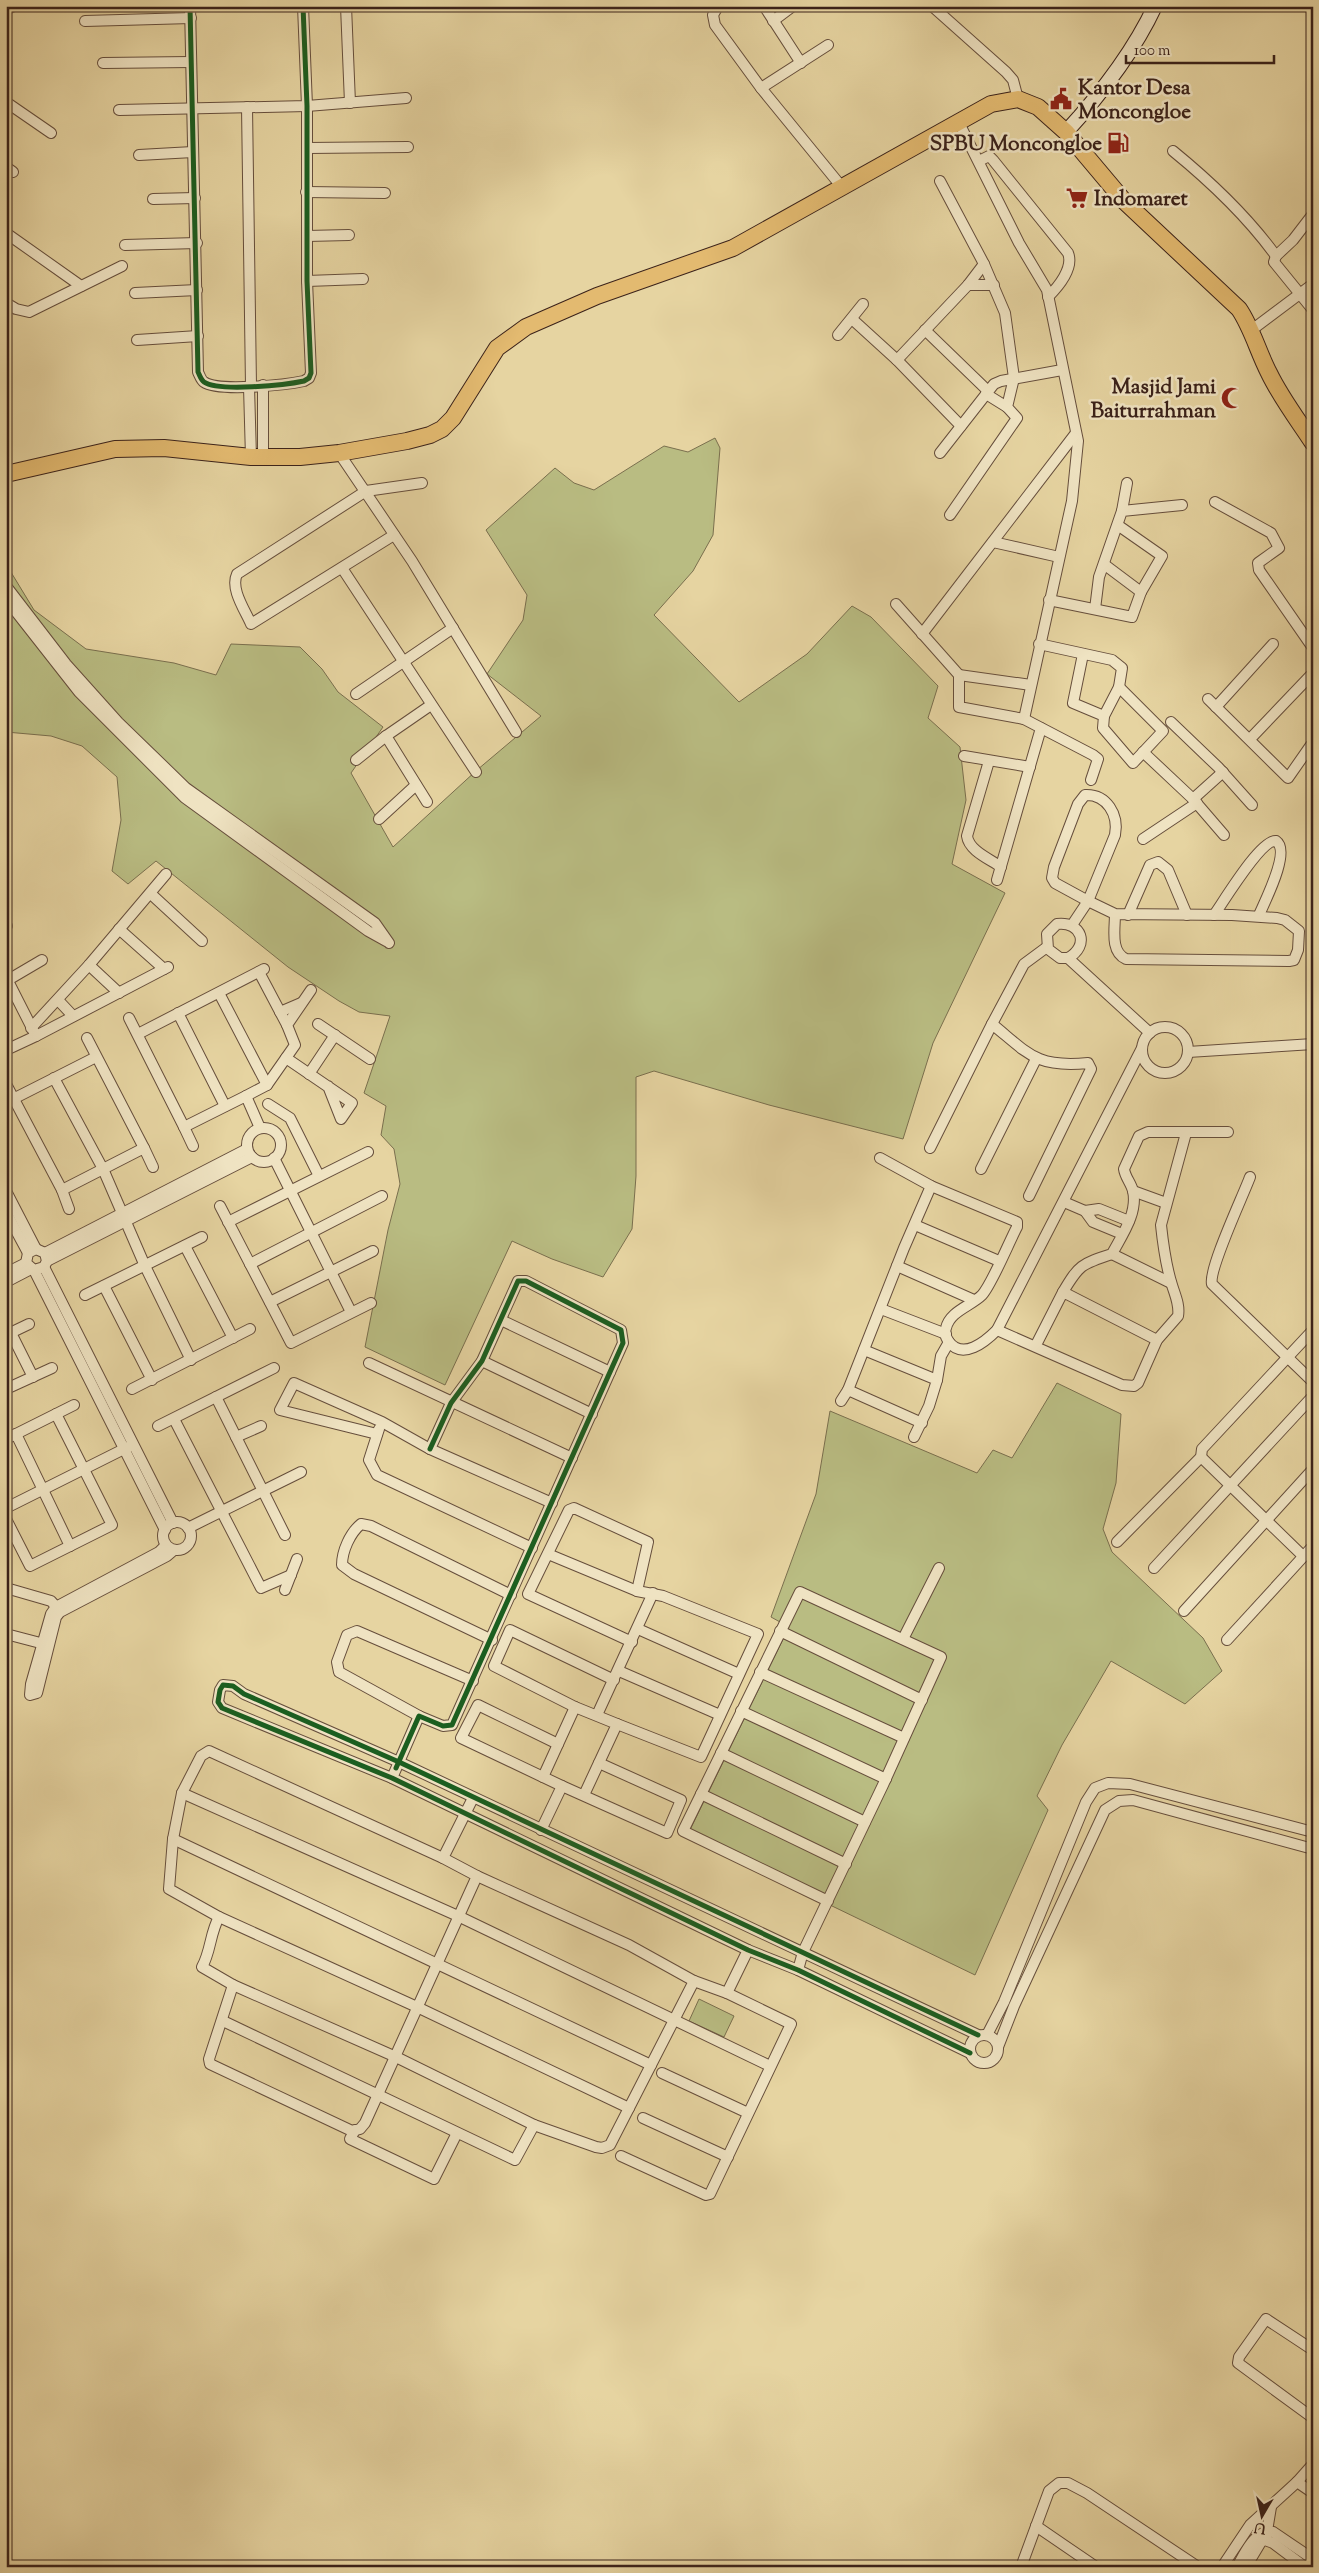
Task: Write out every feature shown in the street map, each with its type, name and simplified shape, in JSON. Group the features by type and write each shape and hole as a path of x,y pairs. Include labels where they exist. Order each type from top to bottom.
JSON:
{"main road":[{"path":"6,474 115,449 173,448 257,457 340,453 408,441 442,429 462,406 497,348 526,326 597,296 733,248 841,186 991,104 1018,99 1038,107 1066,132 1124,201 1226,296 1246,320 1249,332 1280,393 1313,443"}],"street":[{"path":"6,10 14,6"},
{"path":"190,6 192,152 197,244 198,372 201,380 211,385 250,387 299,382 309,378 311,366 307,281 306,192 308,148 303,6"},
{"path":"346,6 350,103"},
{"path":"718,6 713,14 715,25 761,88 841,186"},
{"path":"764,6 801,63"},
{"path":"773,20 793,6"},
{"path":"932,6 1006,72 1012,80 1018,99"},
{"path":"1066,132 1092,104 1109,80 1154,6"},
{"path":"85,21 190,18"},
{"path":"761,88 828,45"},
{"path":"102,63 191,62"},
{"path":"119,110 307,106 406,98"},
{"path":"6,102 51,133"},
{"path":"247,107 250,387 257,457"},
{"path":"959,122 1019,242 1044,283 1079,450 1072,501 1024,719"},
{"path":"308,148 408,147"},
{"path":"1173,151 1199,172 1249,220 1276,256"},
{"path":"139,155 192,152"},
{"path":"979,161 989,156 993,160 1068,253 1070,264 1064,277 1048,298"},
{"path":"940,181 984,264 1005,314 1014,378 1007,407"},
{"path":"306,192 385,193"},
{"path":"153,199 195,198"},
{"path":"1313,214 1294,240 1274,259 1275,264 1299,296 1313,310"},
{"path":"6,233 81,286"},
{"path":"307,236 349,235"},
{"path":"125,245 197,244"},
{"path":"897,360 968,285 984,264"},
{"path":"6,303 16,309 29,312 122,266"},
{"path":"307,281 363,279"},
{"path":"1249,332 1313,284"},
{"path":"968,285 994,285"},
{"path":"135,293 197,290"},
{"path":"838,335 863,304"},
{"path":"852,319 897,360 961,426"},
{"path":"925,330 987,392 1007,407 1017,418 1013,427 950,515"},
{"path":"138,340 198,336"},
{"path":"940,453 994,384 1014,378 1062,370"},
{"path":"257,457 263,385"},
{"path":"922,634 1076,434"},
{"path":"340,453 412,561 516,732"},
{"path":"394,535 251,624 234,581 237,574 366,491 422,483"},
{"path":"1095,609 1099,577 1119,526 1127,483"},
{"path":"1215,502 1271,533 1280,548 1261,560 1258,564 1259,570 1313,648"},
{"path":"1122,512 1182,505"},
{"path":"1049,600 1132,617 1141,592 1162,556 1119,526"},
{"path":"993,542 1059,557"},
{"path":"1105,565 1141,592"},
{"path":"342,568 430,705 476,772"},
{"path":"6,586 66,664 112,715 186,788 375,923 389,943 368,931 185,798 79,692 6,599"},
{"path":"896,604 959,675 1031,685"},
{"path":"356,694 453,628"},
{"path":"1039,644 1112,660 1122,668 1118,687 1104,716 1103,728 1133,763 1173,720 1252,805"},
{"path":"1216,708 1273,644"},
{"path":"1082,654 1073,702 1104,716"},
{"path":"1250,738 1313,673"},
{"path":"959,675 957,704 962,710 1024,719 1041,728 1098,759 1091,780"},
{"path":"1118,687 1163,731"},
{"path":"1208,699 1250,738 1288,778 1311,745"},
{"path":"356,760 430,705"},
{"path":"997,880 1041,728"},
{"path":"386,736 427,802"},
{"path":"1144,752 1195,801 1224,835"},
{"path":"964,756 1030,766"},
{"path":"989,761 967,836 968,842 972,847 1001,867"},
{"path":"1144,839 1195,801 1223,772"},
{"path":"379,818 416,785"},
{"path":"1072,925 1088,901 1116,835 1116,825 1110,806 1090,795 1085,795 1078,804 1054,867 1052,878 1059,885 1088,901 1115,914 1260,915 1285,920 1299,931 1298,950 1294,960 1126,959 1118,954 1115,948 1115,914"},
{"path":"1214,915 1254,858 1270,842 1276,841 1280,846 1281,858 1260,915"},
{"path":"1128,915 1150,865 1158,862 1168,870 1187,915"},
{"path":"34,1032 58,1000 151,894 166,874"},
{"path":"151,894 202,941"},
{"path":"1068,958 1075,954 1080,947 1081,939 1078,931 1072,925 1065,923 1051,928 1047,934 1048,947 1053,955 1068,958 1150,1033"},
{"path":"6,1050 34,1032 73,1016 166,968 119,929"},
{"path":"930,1148 1024,964 1048,947"},
{"path":"34,1032 7,979 42,960"},
{"path":"89,965 119,992"},
{"path":"138,1034 261,971 295,1045 267,1086 184,1126"},
{"path":"280,1012 296,1003 300,1003 311,990"},
{"path":"219,993 267,1086"},
{"path":"58,1000 73,1016"},
{"path":"287,1024 300,1009 300,1003"},
{"path":"178,1013 224,1106"},
{"path":"129,1018 194,1146"},
{"path":"318,1024 370,1058"},
{"path":"992,1024 1036,1058 1061,1064 1088,1063 1090,1069 1029,1196"},
{"path":"881,1309 947,1338 959,1350 965,1351 997,1330 1064,1202 1142,1048 1150,1033 1160,1028 1178,1031 1185,1040 1188,1052 1180,1067 1163,1073 1147,1065 1142,1048"},
{"path":"309,1074 335,1035"},
{"path":"87,1038 153,1167"},
{"path":"1188,1052 1313,1044"},
{"path":"15,1098 96,1057"},
{"path":"286,1058 328,1086"},
{"path":"981,1169 1036,1058"},
{"path":"54,1078 103,1169 145,1266 190,1360"},
{"path":"6,1084 62,1190 69,1209"},
{"path":"246,1096 260,1128"},
{"path":"268,1104 290,1118 319,1176"},
{"path":"260,1128 268,1128 279,1138 281,1145 274,1158 259,1161 250,1153 249,1136 260,1128"},
{"path":"1112,1254 1129,1221 1134,1206 1133,1191 1124,1169 1139,1136 1148,1132 1228,1132"},
{"path":"997,1330 1036,1345 1129,1387 1138,1383 1157,1340 1178,1316 1178,1303 1171,1283 1162,1241 1162,1225 1166,1203 1186,1133"},
{"path":"62,1190 144,1148"},
{"path":"228,1222 368,1152"},
{"path":"6,1273 36,1261 124,1218 250,1153"},
{"path":"274,1158 351,1312"},
{"path":"880,1158 931,1186 1016,1220 1017,1227 983,1294 949,1321 937,1380 922,1423 914,1437"},
{"path":"1250,1177 1210,1278 1212,1284 1228,1301 1313,1382"},
{"path":"841,1401 848,1390 931,1186"},
{"path":"6,1191 36,1261 124,1449 169,1526"},
{"path":"1133,1191 1166,1203"},
{"path":"250,1264 382,1196"},
{"path":"1064,1202 1085,1211 1093,1222 1122,1234"},
{"path":"220,1206 291,1343 371,1303"},
{"path":"1085,1211 1099,1209 1129,1221"},
{"path":"6,1212 36,1261 134,1444 169,1526 163,1540 170,1548 184,1548 188,1544 190,1533 188,1528 178,1523 169,1526"},
{"path":"915,1225 999,1261"},
{"path":"85,1295 202,1237"},
{"path":"185,1246 233,1338"},
{"path":"270,1302 373,1251"},
{"path":"1036,1345 1077,1268 1091,1260 1112,1254 1171,1283"},
{"path":"6,1282 36,1261"},
{"path":"897,1266 974,1300"},
{"path":"430,1448 450,1403 482,1362 518,1282 526,1281 621,1330 623,1343 492,1640 473,1681 452,1725 443,1726 419,1716 339,1672 337,1662 347,1635 357,1630 473,1681"},
{"path":"104,1286 152,1380"},
{"path":"1063,1292 1157,1340"},
{"path":"501,1320 610,1372"},
{"path":"29,1324 8,1334 33,1377"},
{"path":"132,1390 250,1329"},
{"path":"1117,1542 1201,1457 1202,1449 1313,1330"},
{"path":"864,1350 937,1380"},
{"path":"482,1362 592,1414"},
{"path":"369,1363 450,1403 572,1458"},
{"path":"6,1389 52,1368"},
{"path":"158,1426 274,1368"},
{"path":"377,1434 280,1410 294,1382 382,1422 430,1448 552,1503"},
{"path":"848,1390 922,1423"},
{"path":"1154,1568 1313,1396"},
{"path":"216,1397 285,1536"},
{"path":"70,1546 44,1490 11,1436 74,1405"},
{"path":"6,1519 30,1566 112,1525 56,1414"},
{"path":"174,1419 261,1588 291,1575"},
{"path":"382,1422 369,1460 378,1475 532,1548"},
{"path":"236,1437 261,1426"},
{"path":"6,1508 134,1444"},
{"path":"1201,1457 1228,1486 1266,1519 1303,1556"},
{"path":"1184,1611 1313,1469"},
{"path":"188,1528 300,1472"},
{"path":"632,1642 528,1594 569,1510 574,1508 648,1542 638,1591"},
{"path":"492,1640 354,1574 342,1565 342,1555 356,1528 361,1524 371,1526 511,1595"},
{"path":"1227,1640 1313,1546"},
{"path":"58,1609 167,1556 170,1548"},
{"path":"548,1554 638,1591 653,1593 758,1634 701,1757 575,1706 494,1666 510,1630 617,1675 720,1715"},
{"path":"285,1590 297,1559"},
{"path":"903,1639 939,1568"},
{"path":"6,1588 52,1601 58,1609 46,1644 6,1634"},
{"path":"798,1970 803,1952 828,1901 846,1864 886,1779 940,1657 800,1592 683,1831 828,1901"},
{"path":"597,1715 653,1593"},
{"path":"638,1629 739,1674"},
{"path":"780,1631 922,1700"},
{"path":"760,1672 904,1738"},
{"path":"998,2047 995,2039 982,2035 746,1926 399,1762 244,1694 233,1686 223,1685 220,1690 218,1702 222,1708 392,1778 465,1815 744,1947 798,1970 970,2053 977,2061 986,2063 997,2056 998,2047 1014,2006 1105,1810 1119,1801 1133,1800 1313,1849"},
{"path":"558,1744 478,1705 461,1738 667,1833 681,1800 599,1763"},
{"path":"543,1777 575,1706"},
{"path":"741,1711 886,1779"},
{"path":"392,1778 419,1716"},
{"path":"584,1795 617,1724"},
{"path":"621,2156 706,2195 712,2190 791,2024 727,1993 694,1981 629,1945 209,1751 201,1756 182,1793 173,1839 169,1880 170,1892 219,1917 418,2007 629,2108"},
{"path":"721,1753 865,1822"},
{"path":"970,2053 972,2042 982,2035 1004,2002 1086,1802 1096,1788 1108,1783 1146,1787 1313,1832"},
{"path":"541,1830 562,1786"},
{"path":"182,1793 458,1916 770,2066"},
{"path":"701,1794 846,1864"},
{"path":"442,1858 472,1798"},
{"path":"173,1839 651,2065"},
{"path":"233,1985 223,2021 209,2059 212,2067 354,2130 360,2129 365,2123 396,2057 477,1876"},
{"path":"219,1917 210,1938 207,1957 202,1967 233,1985 396,2057 534,2125 596,2147 607,2147 614,2141 694,1981"},
{"path":"727,1993 744,1947 746,1926"},
{"path":"223,2021 515,2160 534,2125"},
{"path":"662,2073 748,2113"},
{"path":"643,2118 728,2156"},
{"path":"354,2130 350,2139 434,2179 457,2133"},
{"path":"1313,2350 1266,2319 1239,2357 1238,2363 1313,2418"},
{"path":"1222,2567 1250,2524 1271,2507 1313,2464"},
{"path":"1297,2482 1313,2494"},
{"path":"1020,2567 1052,2487 1058,2483 1068,2483 1087,2493 1198,2567"},
{"path":"1266,2536 1271,2507"},
{"path":"1036,2526 1096,2567"},
{"path":"1246,2567 1261,2542 1273,2532 1313,2559"},
{"path":"1237,2567 1257,2537 1266,2536"},
{"path":"1266,2536 1305,2567"}],"green space":[{"path":"715,438 720,448 713,535 693,571 654,615 739,702 807,654 852,606 871,617 938,686 928,718 960,747 966,800 952,864 1005,893 933,1043 903,1139 769,1105 654,1071 636,1077 636,1176 632,1229 603,1277 552,1259 512,1241 445,1385 365,1347 388,1230 400,1184 394,1149 381,1135 386,1106 364,1093 390,1016 359,1012 339,1001 288,967 156,861 128,884 112,871 121,820 117,777 82,746 51,736 6,732 6,564 34,610 86,649 174,663 216,675 231,644 300,647 322,669 338,692 383,727 351,773 393,847 477,770 541,716 487,674 523,620 527,595 486,530 555,468 574,483 594,490 664,446 688,452"},
{"path":"1057,1383 1121,1414 1116,1483 1103,1529 1112,1552 1203,1638 1222,1671 1185,1704 1111,1661 1062,1745 1037,1796 1048,1810 975,1975 687,1836 789,1627 771,1617 816,1494 830,1411 977,1473 993,1450 1012,1458"},
{"path":"699,1999 734,2016 724,2037 689,2021"}],"cycle path":[{"path":"190,6 198,372 203,381 223,387 268,386 304,381 309,378 311,373 307,281 307,106 303,6"},
{"path":"396,1768 419,1716 443,1726 452,1725 623,1343 621,1330 526,1281 518,1281 482,1361 451,1403 430,1449"},
{"path":"970,2053 798,1970 748,1950 392,1778 222,1708 218,1702 220,1690 223,1685 233,1686 244,1694 399,1762 978,2035"}],"place":[{"name":"Kantor Desa Moncongloe","path":"1061,99"},
{"name":"SPBU Moncongloe","path":"1118,143"},
{"name":"Indomaret","path":"1077,198"},
{"name":"Masjid Jami Baiturrahman","path":"1232,398"}]}
